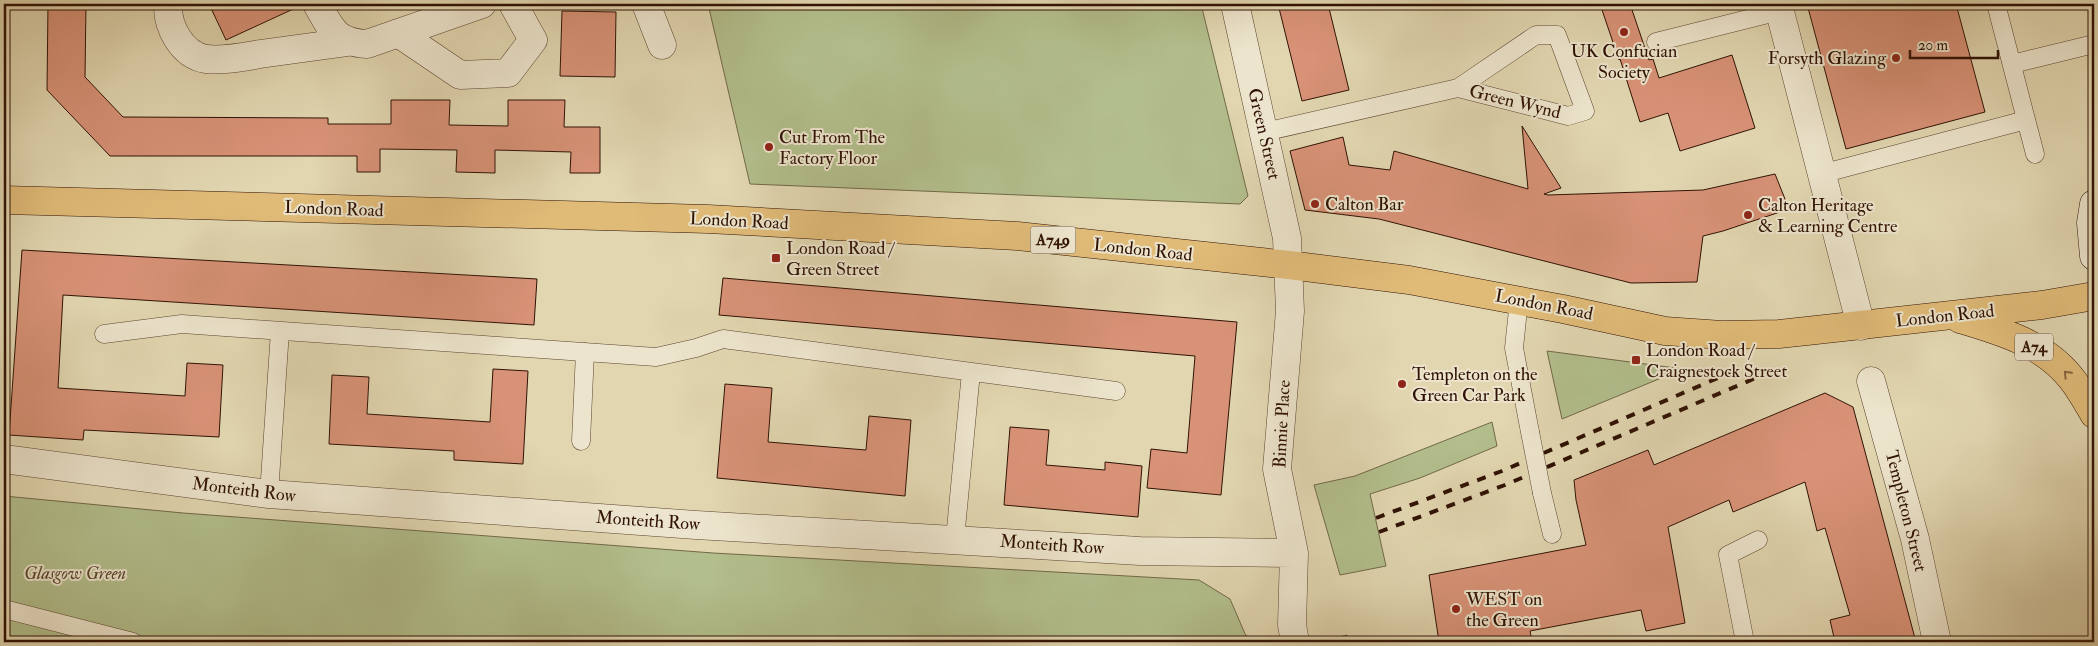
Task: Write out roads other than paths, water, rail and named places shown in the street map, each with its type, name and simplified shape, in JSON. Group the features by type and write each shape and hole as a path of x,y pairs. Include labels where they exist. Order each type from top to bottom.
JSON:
{"main road":[{"name":"London Road","path":"4,200 718,220 1017,236 1289,265 1409,280 1692,334 1779,334 2042,305 2094,296"},
{"name":"A74","path":"1949,316 1993,329 2034,346 2070,377 2094,414"}],"street":[{"path":"168,4 167,16 175,35 189,52 206,59 229,59 348,42 367,44 482,4"},
{"path":"317,4 335,32 348,42"},
{"path":"398,33 460,75 508,73 534,40 512,4"},
{"path":"646,4 662,45"},
{"name":"Green Street","path":"1234,4 1287,238 1289,265"},
{"path":"1779,7 1861,326"},
{"path":"2094,204 2091,223 2094,256"},
{"name":"Binnie Place","path":"1289,265 1290,311 1277,469 1294,553 1292,625 1295,642"},
{"name":"Templeton Street","path":"1871,381 1915,540 1937,642"},
{"name":"Monteith Row","path":"4,459 269,494 696,525 1140,551 1294,553"}],"lane":[{"path":"1996,4 2035,154"},
{"path":"1656,42 1779,7"},
{"name":"Green Wynd","path":"1264,132 1458,88 1536,35 1557,35 1585,111 1568,116 1458,88"},
{"path":"2012,64 2094,44"},
{"path":"1822,174 2026,120"},
{"path":"1519,300 1514,348 1542,494 1552,534"},
{"path":"104,334 182,324 656,357 696,348 722,339 1116,391"},
{"path":"269,494 280,331"},
{"path":"581,441 586,352"},
{"path":"955,539 971,372"},
{"path":"1745,642 1728,555 1758,540"},
{"path":"4,609 133,642"}],"railway":[{"path":"1376,518 1502,471 1734,371"},
{"path":"1379,532 1505,485 1765,374"}],"place":[{"name":"UK Confucian Society","path":"1624,32"},
{"name":"Forsyth Glazing","path":"1896,58"},
{"name":"Cut From The Factory Floor","path":"769,147"},
{"name":"Calton Bar","path":"1315,204"},
{"name":"Calton Heritage & Learning Centre","path":"1748,215"},
{"name":"London Road / Green Street","path":"776,258"},
{"name":"London Road / Craignestock Street","path":"1636,360"},
{"name":"Templeton on the Green Car Park","path":"1402,384"},
{"name":"WEST on the Green","path":"1456,609"}],"park label":[{"name":"Glasgow Green","path":"75,573"}]}
